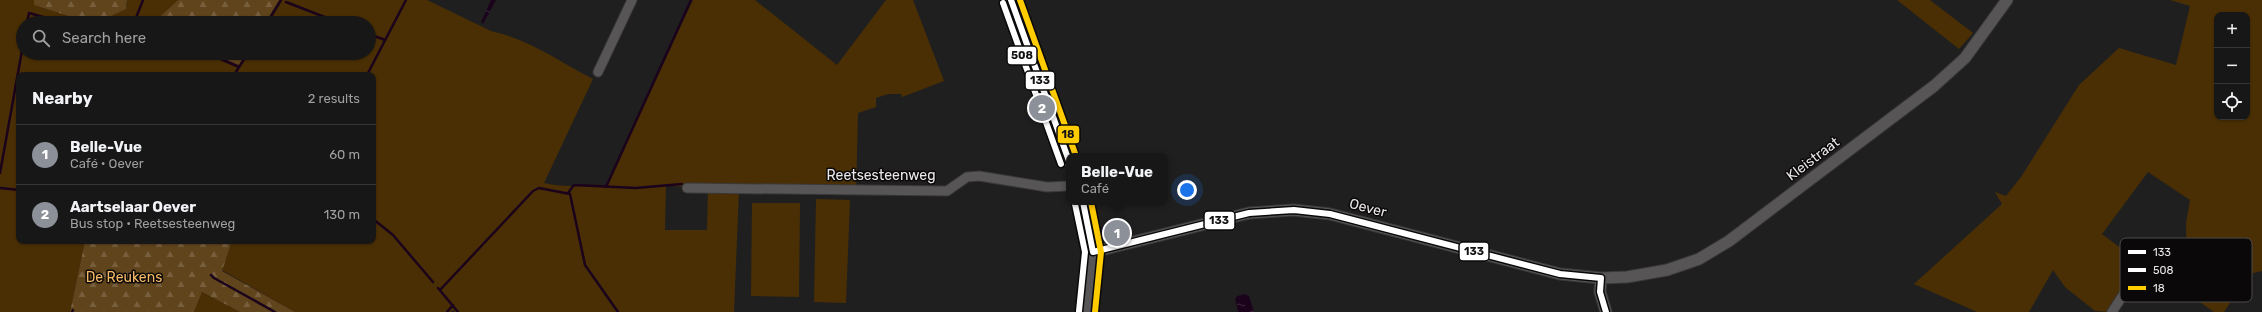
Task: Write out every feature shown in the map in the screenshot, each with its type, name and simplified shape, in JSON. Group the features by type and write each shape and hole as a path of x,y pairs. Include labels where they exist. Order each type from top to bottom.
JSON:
{"street":[{"path":"598,72 632,0"},
{"path":"1011,0 1066,153"},
{"name":"Kleistraat","path":"1600,278 1627,277 1667,270 1699,259 1729,241 1934,86 1965,58 2007,0"},
{"name":"Reetsesteenweg","path":"687,188 947,191 968,177 979,176 1048,187 1066,186"},
{"path":"1084,205 1093,252 1087,312"},
{"name":"Oever","path":"1093,252 1235,215 1294,210 1330,214 1560,274 1600,278"},
{"path":"1600,278 1600,292 1606,312"},
{"path":"2112,312 2120,300"}],"shaded area":[{"path":"0,0 34,0 34,5 68,16 16,16 16,60 227,60 239,65 242,60 376,60 376,16 269,16 279,0 427,0 491,31 518,39 531,45 593,79 544,183 551,185 606,186 693,0 755,0 837,65 886,0 913,0 944,81 902,97 901,94 888,94 876,98 876,107 858,113 856,193 739,191 734,312 455,312 453,310 451,312 295,312 222,270 231,244 376,244 376,72 16,72 16,244 84,244 70,312 0,312","holes":["666,186 708,187 707,230 665,230"]},
{"path":"127,0 178,0 161,16 112,16 127,6"},
{"path":"1897,0 1930,0 1973,33 1959,49"},
{"path":"2170,0 2262,0 2262,271 2252,273 2252,238 2186,238 2186,223 2190,200 2148,172 2102,234 2120,248 2120,300 2112,312 2095,311 2065,287 2053,270 2029,312 1977,312 1914,284 2002,204 1995,192 2006,196 2021,177 2079,85 2119,48 2176,65 2190,6"},
{"path":"816,199 850,200 846,303 814,302"},
{"path":"752,203 800,203 799,297 751,296"},
{"path":"202,292 240,312 194,312"},
{"path":"2200,302 2231,302 2224,312 2214,312"}],"green space":[{"path":"34,0 127,0 126,9 112,16 68,16 34,5"},
{"path":"178,0 279,0 269,16 161,16"},
{"path":"227,60 242,60 239,65"},
{"name":"De Reukens","path":"84,244 231,244 222,271 295,312 240,312 202,292 194,312 70,312"}],"water":[{"path":"491,0 496,0 483,24 481,22"},
{"path":"1245,294 1249,296 1254,312 1238,312 1235,299 1237,296"}],"waterway":[{"path":"137,16 143,0"},
{"path":"271,16 281,0"},
{"path":"376,58 406,0"},
{"path":"606,187 691,0"},
{"path":"286,2 322,16"},
{"path":"28,16 29,13 40,16"},
{"path":"376,37 385,40"},
{"path":"18,72 20,60"},
{"path":"223,60 239,67"},
{"path":"236,72 244,60"},
{"path":"369,72 375,60"},
{"path":"0,173 16,84"},
{"path":"568,193 574,185 636,188 682,184"},
{"path":"0,188 16,190"},
{"path":"440,290 533,191 539,188 570,194 585,265 618,312"},
{"path":"376,221 393,235 433,282"},
{"path":"211,275 275,312"},
{"path":"438,288 458,312"},
{"path":"447,312 453,305"}],"transit line":[{"name":"133","path":"1011,0 1066,153"},
{"name":"18","path":"1020,0 1075,153"},
{"name":"508","path":"1003,3 1061,164"},
{"name":"508","path":"1075,205 1085,252 1079,311"},
{"name":"133","path":"1084,205 1093,252"},
{"name":"18","path":"1092,205 1101,252 1095,312"},
{"name":"133","path":"1093,252 1249,213 1294,210 1330,214 1560,274 1601,278"},
{"name":"133","path":"1601,278 1600,292 1606,312"}],"place":[{"name":"Aartselaar Oever","path":"1042,108"},
{"name":"Belle-Vue","path":"1117,233"}]}
